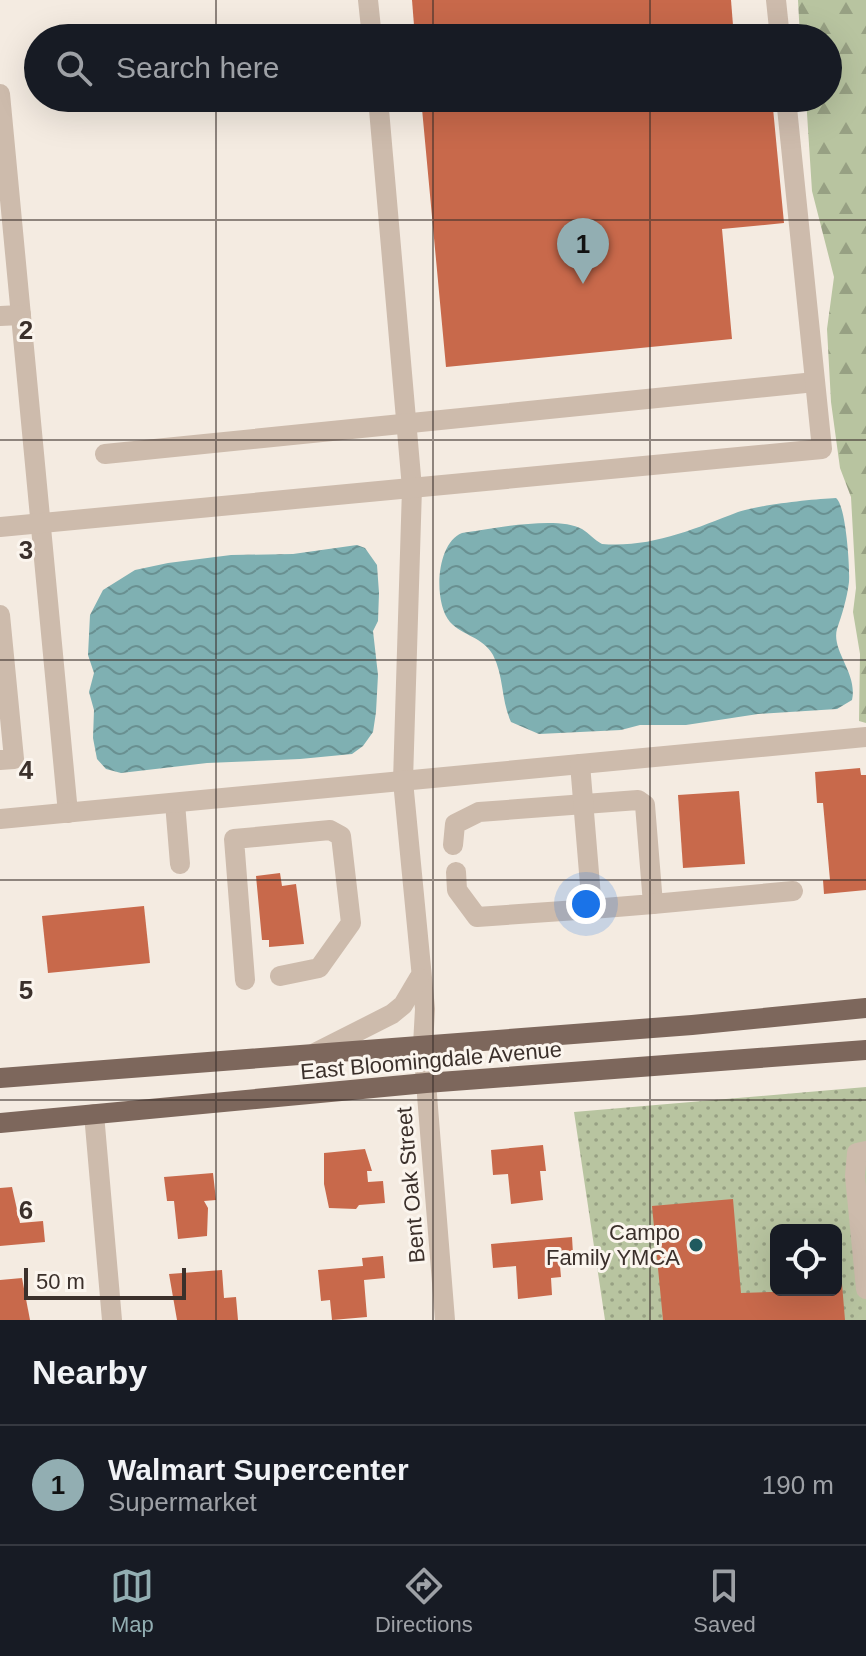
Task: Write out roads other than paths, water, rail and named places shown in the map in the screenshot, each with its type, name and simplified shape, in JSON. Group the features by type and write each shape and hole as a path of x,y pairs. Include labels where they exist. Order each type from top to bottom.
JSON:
{"main road":[{"name":"East Bloomingdale Avenue","path":"0,1078 866,1008"},
{"name":"East Bloomingdale Avenue","path":"0,1123 426,1083 866,1050"}],"street":[{"path":"368,0 371,24"},
{"path":"776,0 779,24"},
{"path":"0,94 10,316 42,523 68,813"},
{"name":"Bent Oak Street","path":"379,112 412,488 403,781 419,978 425,1009 423,1045 445,1320"},
{"path":"0,527 822,449 787,112"},
{"path":"105,454 409,426 815,382"},
{"path":"0,615 14,759 0,760"},
{"path":"0,819 866,737"},
{"path":"580,764 592,909"},
{"path":"453,845 455,824 479,812 638,800 645,805 653,904"},
{"path":"175,803 180,864"},
{"path":"245,980 234,839 330,830 341,836 351,923 330,957 319,968 280,976"},
{"path":"456,872 457,890 477,917 793,891"},
{"path":"312,1054 392,1014 403,1005 419,978"},
{"path":"94,1114 112,1320"},
{"path":"866,1151 857,1153 855,1176 866,1289"}],"water":[{"path":"836,498 845,524 849,582 836,637 853,690 852,700 837,709 758,714 686,725 640,725 621,730 539,734 511,722 493,655 484,644 450,622 441,601 442,560 453,539 462,533 523,524 557,523 582,529 602,544 638,543 672,536 747,509"},
{"path":"357,545 365,548 377,565 379,593 378,621 373,631 378,675 376,712 373,732 363,746 352,754 207,763 121,773 106,769 97,759 93,738 94,710 89,692 94,673 88,655 90,615 103,590 135,570 168,563 231,555 293,554"}],"place":[{"name":"Walmart Supercenter","path":"583,284"},
{"name":"Campo Family YMCA","path":"696,1245"}]}
